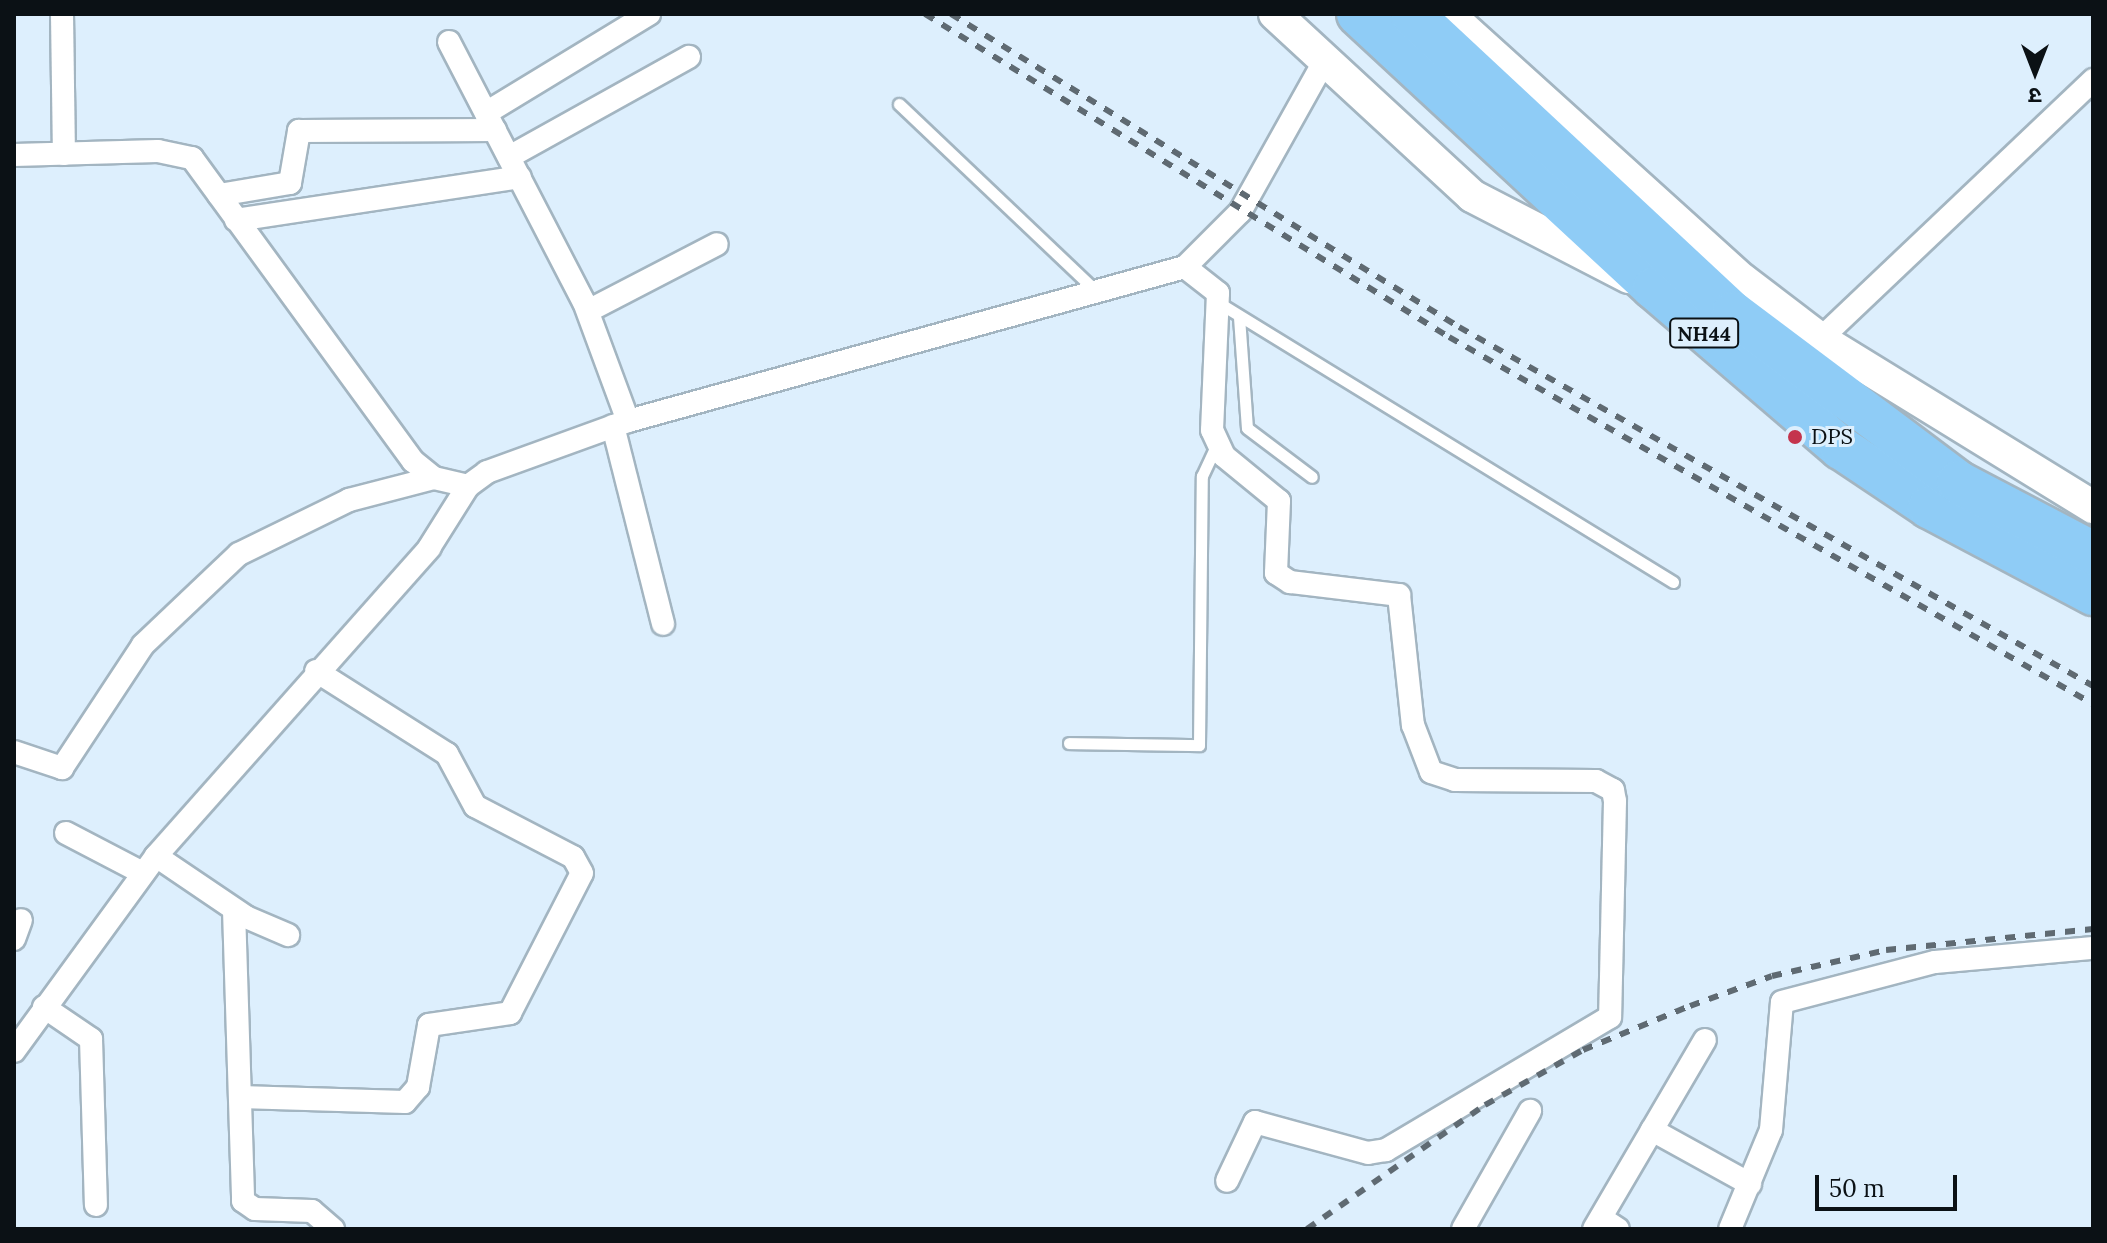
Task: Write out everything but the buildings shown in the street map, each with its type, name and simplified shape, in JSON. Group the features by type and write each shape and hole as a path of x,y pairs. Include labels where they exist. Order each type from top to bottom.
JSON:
{"highway":[{"name":"NH44","path":"1358,14 1654,288 1841,448 1929,507 2093,594"},
{"name":"NH44","path":"1412,14 1733,313 1809,351 1958,482 2093,553"}],"street":[{"path":"62,14 64,154"},
{"path":"219,195 290,183 299,131 490,122 649,14"},
{"path":"1275,14 1472,196 1654,288"},
{"path":"1448,14 1744,281 1809,351 2093,507"},
{"path":"449,42 588,311 620,424 663,624"},
{"path":"509,157 689,57"},
{"path":"14,1051 150,865 316,671 429,548 468,486 519,458 620,424 1098,294 1185,267 1240,212 1325,60"},
{"path":"1809,351 2093,80"},
{"path":"14,155 177,153 192,158 413,461 434,478 468,486"},
{"path":"236,220 520,177"},
{"path":"588,311 717,244"},
{"path":"1185,267 1212,285 1218,302 1210,413 1216,446 1279,501 1274,563 1280,579 1392,592 1405,603 1413,725 1431,772 1455,780 1596,781 1613,790 1615,801 1610,1017 1386,1150 1368,1153 1255,1122 1227,1181"},
{"path":"14,752 62,768 143,645 239,554 349,500 434,478"},
{"path":"240,1097 405,1102 418,1087 429,1025 510,1013 582,873 573,857 475,806 447,754 316,671"},
{"path":"66,833 150,865 288,935"},
{"path":"234,910 243,1201 255,1209 312,1211 333,1229"},
{"path":"1730,1229 1771,1130 1782,1002 1949,960 2093,948"},
{"path":"44,1007 91,1039 96,1205"},
{"path":"1604,1225 1652,1130 1705,1040"},
{"path":"1463,1229 1530,1111"},
{"path":"1652,1130 1750,1184"}],"lane":[{"path":"899,104 1098,294"},
{"path":"1218,302 1673,582"},
{"path":"1239,317 1247,428 1312,477"},
{"path":"1069,743 1187,750 1199,745 1202,476 1216,446"}],"railway":[{"path":"925,14 1449,337 2093,704"},
{"path":"951,14 1459,327 2093,686"},
{"path":"1307,1229 1485,1105 1583,1050 1690,1006 1772,976 1886,950 2093,929"}],"place":[{"name":"DPS","path":"1795,437"}]}
